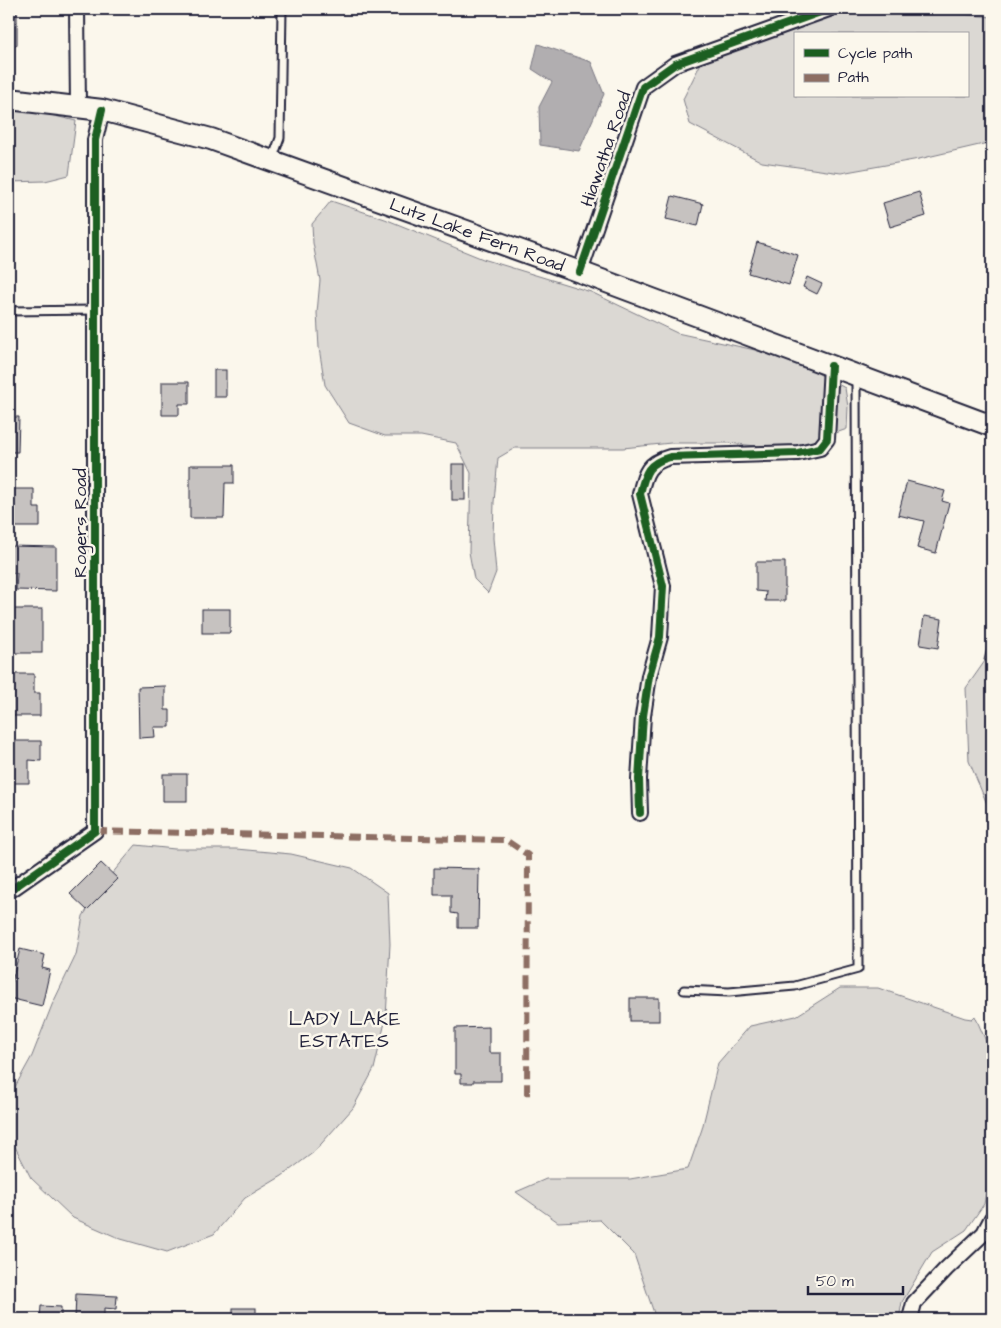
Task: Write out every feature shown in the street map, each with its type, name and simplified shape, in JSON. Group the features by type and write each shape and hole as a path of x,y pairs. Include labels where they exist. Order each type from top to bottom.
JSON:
{"main road":[{"name":"Lutz Lake Fern Road","path":"9,99 102,110 210,139 580,272 992,426"}],"street":[{"path":"77,9 78,106"},
{"name":"Hiawatha Road","path":"580,272 642,87 676,64 829,9"},
{"name":"Rogers Road","path":"9,891 95,831 95,140 102,110"},
{"path":"640,813 639,779 643,716 648,676 660,637 663,586 640,494 643,479 648,468 657,461 670,457 798,454 820,448 827,439 831,366"},
{"path":"910,1319 914,1302 984,1234 992,1218"}],"lane":[{"path":"271,161 280,138 282,9"},
{"path":"9,311 96,310"},
{"path":"684,990 729,992 795,986 858,969 856,376"}],"shaded area":[{"path":"842,9 936,9 950,13 992,17 992,142 919,159 841,173 762,162 690,124 683,99 701,63 832,15"},
{"path":"538,44 591,62 604,94 579,151 540,145 539,107 552,82 532,69"},
{"path":"9,111 38,112 76,121 69,175 45,181 9,182"},
{"path":"331,201 385,219 483,259 591,292 677,333 755,350 808,368 845,388 848,407 847,429 802,445 766,447 727,443 671,443 623,448 515,448 498,458 493,538 496,572 488,593 474,579 469,552 471,473 456,443 421,436 385,436 349,423 325,385 319,348 317,313 320,280 313,243 312,224"},
{"path":"992,651 992,816 969,761 966,688"},
{"path":"136,845 175,849 236,849 291,854 352,868 388,893 390,944 386,1018 374,1069 353,1108 314,1152 282,1176 245,1198 214,1234 167,1252 121,1239 73,1218 31,1178 9,1135 10,1096 32,1056 52,1005 76,955 83,916 105,882"},
{"path":"840,988 878,988 965,1018 972,1019 975,1016 992,1055 990,1101 992,1161 984,1204 966,1230 932,1252 902,1302 899,1319 656,1319 634,1254 600,1220 558,1222 516,1192 546,1179 630,1179 688,1169 702,1129 718,1063 750,1026 796,1016"}],"building":[{"path":"9,11 17,11 17,45 9,45"},
{"path":"919,192 926,216 890,227 883,203"},
{"path":"672,196 703,204 698,226 666,219"},
{"path":"757,242 798,255 789,285 748,273"},
{"path":"807,277 822,284 817,294 803,287"},
{"path":"214,370 226,370 226,397 214,397"},
{"path":"162,382 189,382 189,404 179,404 179,415 162,415"},
{"path":"9,417 19,417 18,452 9,452"},
{"path":"452,464 465,464 465,500 452,500"},
{"path":"190,465 234,465 234,483 225,483 224,518 190,518"},
{"path":"907,481 945,491 942,501 949,503 936,553 917,548 924,521 898,515"},
{"path":"9,489 34,489 34,508 40,508 40,527 9,527"},
{"path":"10,546 56,547 56,591 16,590 17,573 9,573"},
{"path":"756,562 785,562 785,601 765,601 766,592 756,591"},
{"path":"9,609 42,609 42,653 9,653"},
{"path":"202,609 230,609 230,633 202,633"},
{"path":"924,616 942,619 938,648 920,645"},
{"path":"990,637 992,637 992,662 984,660"},
{"path":"9,674 34,674 34,693 40,693 40,716 9,716"},
{"path":"165,686 165,710 170,710 170,727 154,727 155,737 139,738 138,687"},
{"path":"9,741 41,741 41,761 29,760 29,783 9,783"},
{"path":"163,774 187,774 187,801 163,801"},
{"path":"101,863 118,879 87,910 70,894"},
{"path":"434,868 479,869 478,928 458,928 458,914 451,913 451,895 434,895"},
{"path":"20,949 45,955 42,968 50,970 42,1006 9,998 9,981 12,982"},
{"path":"630,998 659,998 659,1021 630,1021"},
{"path":"489,1027 489,1053 501,1053 501,1081 461,1083 461,1074 455,1074 455,1028"},
{"path":"76,1294 117,1296 116,1309 104,1308 104,1319 75,1319"},
{"path":"41,1306 61,1307 61,1319 40,1319"},
{"path":"233,1308 256,1308 256,1319 233,1319"}],"marked path":[{"path":"95,831 506,840 528,855 527,1101"}],"cycle path":[{"path":"580,272 643,87 675,64 829,9"},
{"path":"9,891 95,831 95,140 102,110"},
{"path":"640,813 639,779 643,716 649,676 660,637 663,586 640,494 646,474 657,462 670,457 798,453 820,448 827,439 831,366"}],"district":[{"name":"LADY LAKE ESTATES","path":"345,1030"}]}
